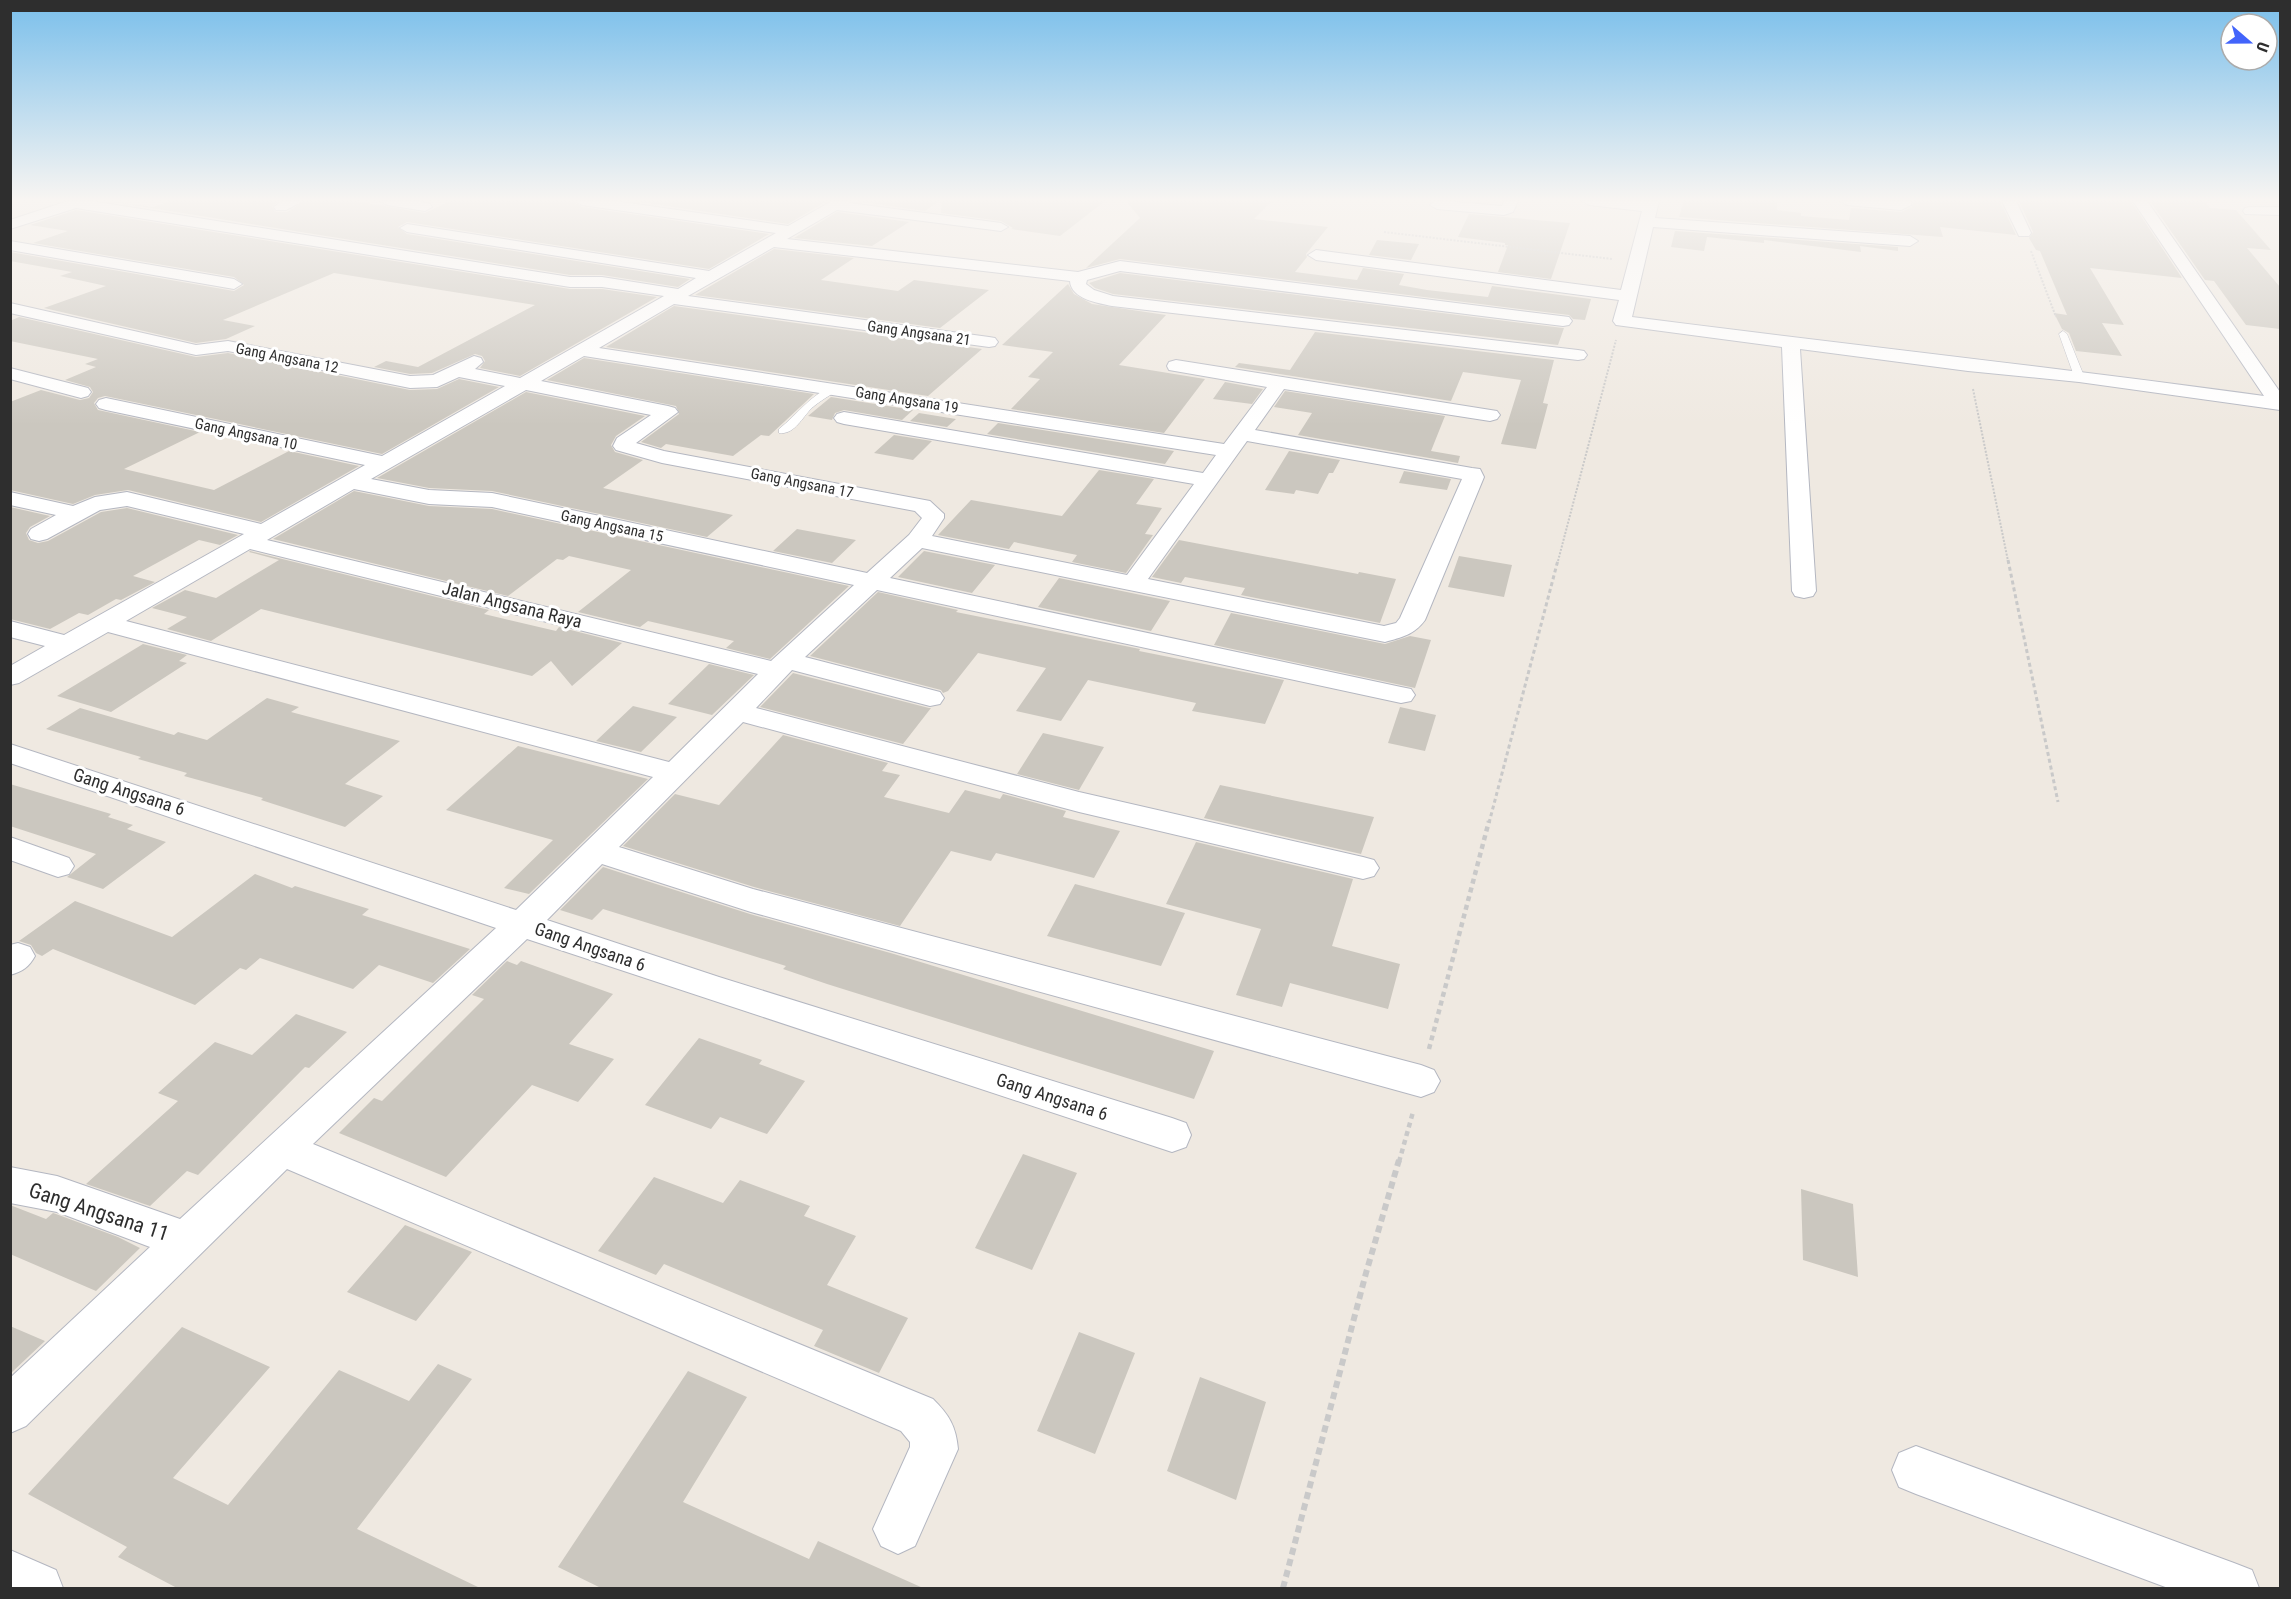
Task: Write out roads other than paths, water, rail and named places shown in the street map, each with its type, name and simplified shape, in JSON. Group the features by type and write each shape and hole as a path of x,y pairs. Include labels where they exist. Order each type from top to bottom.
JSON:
{"street":[{"path":"181,276 234,285"},
{"name":"Gang Angsana 21","path":"530,276 570,282 602,282 676,297 989,342"},
{"path":"10,677 713,276"},
{"path":"1067,276 1082,276"},
{"path":"1195,276 1563,321"},
{"path":"1472,276 1627,296"},
{"path":"1632,276 1622,321 1968,365 2079,376 2280,404"},
{"path":"2191,276 2280,404"},
{"path":"1078,277 1078,285 1088,294 1112,301 1578,355"},
{"path":"1322,326 1338,292"},
{"name":"Gang Angsana 12","path":"10,308 196,350 225,345 410,382 437,381 479,358"},
{"path":"1791,342 1804,591"},
{"name":"Gang Angsana 19","path":"584,351 958,408 1236,442 1472,474 1473,477 1412,620 1405,628 1385,634 1134,582"},
{"path":"1176,366 1490,415"},
{"path":"458,371 523,384"},
{"path":"10,373 81,392"},
{"path":"10,1410 281,1149 522,924 781,665 917,540 1134,582 1280,383"},
{"name":"Gang Angsana 17","path":"523,384 668,412 624,442 625,447 662,457 922,506 933,514 933,519 917,540"},
{"name":"Gang Angsana 10","path":"106,404 385,463"},
{"path":"930,433 958,408"},
{"path":"844,418 1209,480"},
{"name":"Gang Angsana 15","path":"351,482 429,497 492,500 1401,695"},
{"path":"10,498 75,513"},
{"name":"Jalan Angsana Raya","path":"39,534 75,513 108,500 127,499 256,537 781,665 930,698"},
{"path":"104,623 674,773"},
{"path":"10,629 68,644"},
{"path":"736,712 1079,802 1363,868"},
{"name":"Gang Angsana 6","path":"10,753 715,989 1172,1135"},
{"path":"10,848 58,866"},
{"path":"595,851 751,900 1421,1081"},
{"path":"281,1149 917,1415 933,1432 934,1449 898,1529"},
{"name":"Gang Angsana 11","path":"10,1185 57,1194 187,1241"},
{"path":"1916,1470 2234,1588"},
{"path":"10,1575 38,1588"}],"lane":[{"path":"2063,334 2079,376"},
{"path":"783,430 801,417 803,411 833,389"}]}
